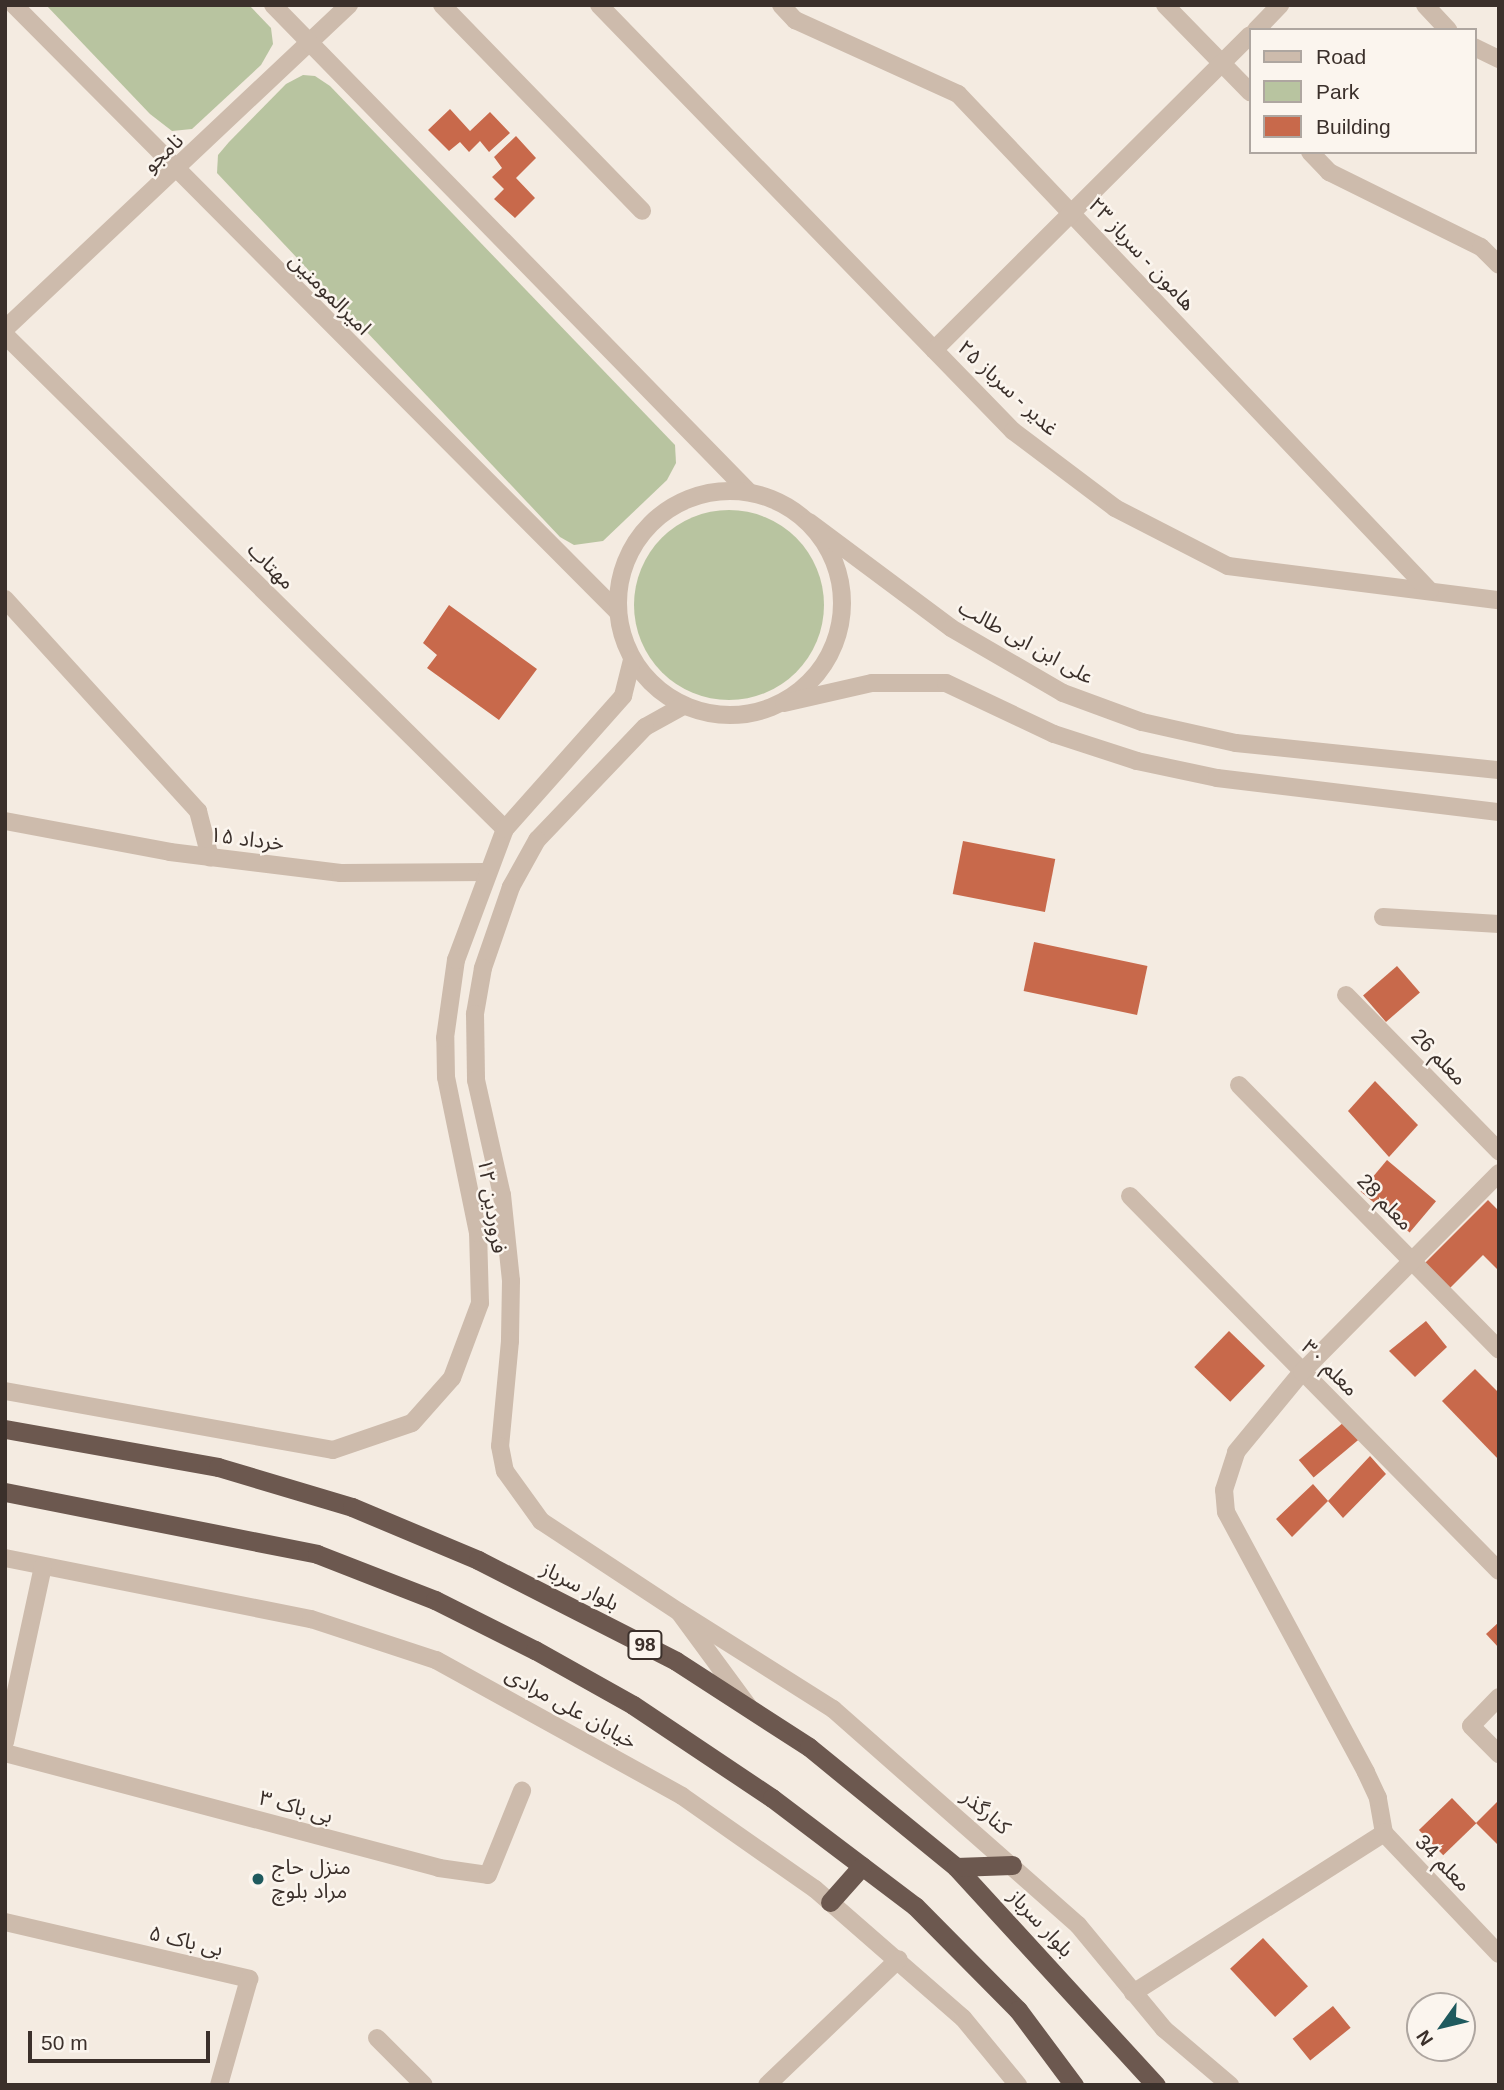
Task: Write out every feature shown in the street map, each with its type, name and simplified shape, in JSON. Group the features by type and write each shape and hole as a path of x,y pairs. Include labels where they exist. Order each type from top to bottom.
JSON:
{"highway":[{"name":"بلوار سرباز","path":"5,1429 218,1467 352,1507 478,1560 676,1661 809,1747 956,1867 1156,2085"},
{"path":"5,1492 317,1554 435,1600 633,1705 772,1798 915,1906 1018,2010 1074,2085"},
{"path":"956,1867 1012,1865"},
{"path":"830,1902 862,1866"}],"street":[{"name":"امیرالمومنین","path":"15,5 617,611"},
{"path":"273,5 748,491"},
{"name":"نامجو","path":"5,329 178,171 349,5"},
{"path":"442,5 642,211"},
{"name":"غدیر - سرباز ۲۵","path":"599,5 1013,431 1115,508 1228,566 1499,600"},
{"name":"هامون - سرباز ۲۳","path":"781,5 795,20 958,94 1430,591"},
{"path":"1165,5 1248,90"},
{"path":"1258,28 1280,5"},
{"path":"1425,5 1446,28"},
{"path":"934,350 1248,37"},
{"path":"1476,48 1499,59"},
{"path":"1312,154 1329,172 1481,247 1499,265"},
{"name":"مهتاب","path":"5,335 505,829"},
{"path":"784,703 812,682 832,653 842,620 838,573 830,551 809,522 781,502 748,491 696,495 651,521 635,542 620,575 617,611 632,660 654,687 683,706 728,715 751,715 784,703 872,682 946,683 1054,734 1137,761 1217,778 1499,811"},
{"name":"علی ابن ابی طالب","path":"809,522 951,628 1063,693 1142,722 1236,743 1499,770"},
{"path":"5,599 198,811 210,857"},
{"name":"۱۲ فروردین","path":"5,1391 333,1450 412,1423 452,1378 480,1303 478,1233 449,1111 444,1038 456,960 486,872 505,829 623,696 632,660"},
{"name":"۱۲ فروردین","path":"683,706 645,727 615,755 537,840 512,887 483,968 475,1044 481,1114 502,1195 511,1281 510,1341 500,1446 505,1471 541,1521 679,1612 750,1709"},
{"name":"۱۵ خرداد","path":"5,821 210,857 341,873 486,872"},
{"path":"486,872 512,887"},
{"path":"1382,917 1499,924"},
{"name":"معلم 26","path":"1346,995 1499,1151"},
{"name":"معلم 28","path":"1239,1085 1499,1350"},
{"path":"1133,1993 1384,1833 1378,1798 1366,1772 1226,1512 1224,1490 1236,1452 1302,1372 1499,1173"},
{"name":"معلم ۳۰","path":"1130,1196 1499,1571"},
{"name":"خیابان علی مرادی","path":"5,1558 311,1619 436,1660 682,1796 830,1902 899,1959 962,2018 1017,2085"},
{"path":"5,1742 43,1566"},
{"name":"کنارگذر","path":"679,1612 833,1709 1078,1925 1164,2029 1230,2085"},
{"path":"1499,1697 1471,1726 1499,1754"},
{"name":"بی باک ۳","path":"5,1753 439,1868 488,1875 522,1791"},
{"name":"معلم 34","path":"1384,1833 1495,1944"},
{"name":"بی باک ۵","path":"5,1922 249,1979 219,2085"},
{"path":"767,2085 899,1959"},
{"path":"377,2038 424,2085"}],"green space":[{"path":"46,5 249,5 271,28 273,44 261,65 192,129 172,131 150,114"},
{"path":"303,75 315,76 330,86 675,445 676,463 667,480 603,541 574,545 560,537 217,173 218,155 229,142 286,84"},
{"path":"729,510 748,511 765,517 796,538 817,569 823,586 823,624 817,641 796,672 765,693 748,699 729,700 710,699 693,693 662,672 641,641 635,624 634,605 635,586 641,569 662,538 693,517 710,511"}],"building":[{"path":"450,109 470,131 490,112 510,133 489,152 480,141 469,152 460,142 449,151 428,130"},
{"path":"516,136 536,158 516,178 535,198 515,218 494,199 504,189 492,177 502,168 494,157"},
{"path":"449,605 537,669 499,720 427,668 437,655 423,643"},
{"path":"963,841 1055,859 1045,912 953,894"},
{"path":"1034,942 1147,966 1137,1015 1024,991"},
{"path":"1397,966 1420,992 1386,1022 1363,996"},
{"path":"1375,1081 1418,1125 1389,1157 1348,1111"},
{"path":"1387,1160 1436,1201 1410,1233 1361,1191"},
{"path":"1488,1200 1499,1211 1499,1271 1483,1255 1447,1291 1422,1266"},
{"path":"1426,1321 1447,1347 1415,1377 1389,1351"},
{"path":"1229,1331 1265,1366 1230,1402 1194,1367"},
{"path":"1475,1369 1499,1393 1499,1460 1442,1401"},
{"path":"1344,1422 1359,1440 1314,1478 1299,1460"},
{"path":"1370,1456 1386,1474 1343,1518 1328,1501"},
{"path":"1313,1484 1328,1501 1292,1537 1276,1519"},
{"path":"1499,1622 1499,1648 1486,1634"},
{"path":"1452,1798 1476,1823 1443,1855 1419,1830"},
{"path":"1499,1800 1499,1846 1476,1823"},
{"path":"1263,1938 1308,1986 1275,2017 1230,1969"},
{"path":"1333,2006 1351,2028 1310,2060 1293,2039"}],"place":[{"name":"منزل حاج مراد بلوچ","path":"258,1879"}]}
